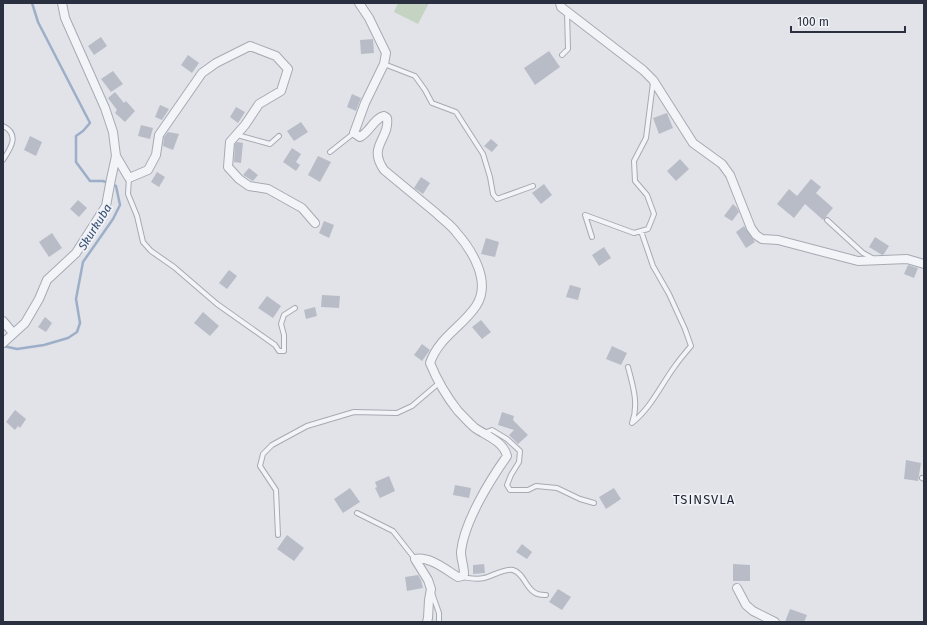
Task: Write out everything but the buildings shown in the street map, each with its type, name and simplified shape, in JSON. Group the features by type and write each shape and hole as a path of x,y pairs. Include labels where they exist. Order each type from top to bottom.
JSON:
{"street":[{"path":"4,342 25,323 39,299 47,280 76,253 106,206 116,156 113,132 105,108 65,18 62,3"},
{"path":"358,3 369,18 386,54 384,64 365,103 354,132 360,137 370,130 381,116 386,118 387,122 378,148 377,157 379,163 384,170 456,231 476,259 482,283 480,299 475,307 439,344 433,353 430,363 439,383 458,410 475,428 495,440 505,450 506,456 475,508 466,533 461,551 464,574 458,577 429,560 420,558 415,559 428,580 431,589 428,618 426,622"},
{"path":"560,3 562,7 643,70 653,80 693,143 722,164 730,175 751,228 756,235 762,239 778,240 858,261 906,259 924,264"},
{"path":"116,156 129,178 148,170 156,155 159,135 202,73 216,63 250,46 276,56 288,70 281,91 259,104 245,125 230,142 228,167 239,179 249,186 268,189 302,208 315,223"},
{"path":"3,321 14,333"},
{"path":"737,588 746,605 753,611 775,622"}],"lane":[{"path":"562,54 568,49 567,11"},
{"path":"384,64 415,76 432,103 456,112 483,154 490,177 493,194 497,198 533,186"},
{"path":"592,237 585,215 634,233 648,228 654,214 647,195 635,181 634,161 646,138 653,80"},
{"path":"3,126 13,135 11,148 3,160"},
{"path":"330,152 354,132"},
{"path":"236,134 270,144 279,136"},
{"path":"129,178 128,194 137,216 143,242 151,251 174,267 217,304 275,345 279,351 284,351 284,335 281,324 284,315 295,308"},
{"path":"827,220 863,253 876,260"},
{"path":"628,367 635,394 635,416 632,423 638,418 657,394 675,365 691,346 669,294 653,266 641,231"},
{"path":"278,535 276,490 260,466 263,454 272,445 307,426 354,412 397,413 412,406 439,383"},
{"path":"484,433 492,430 507,439 520,451 519,462 507,485 510,490 528,490 536,486 556,488 580,499 594,503"},
{"path":"357,513 393,531 415,559"},
{"path":"462,576 475,579 484,578 510,569 516,570 533,592 539,595 546,595"},
{"path":"431,589 439,613 440,622"}],"green space":[{"path":"398,3 429,3 418,24 394,12"}],"waterway":[{"name":"Skurkuba","path":"3,346 17,349 44,345 68,338 77,332 80,323 76,299 83,262 113,219 120,205 116,186 103,181 90,181 76,162 76,136 90,123 38,22 32,3"}],"district":[{"name":"TSINSVLA","path":"704,499"}]}
